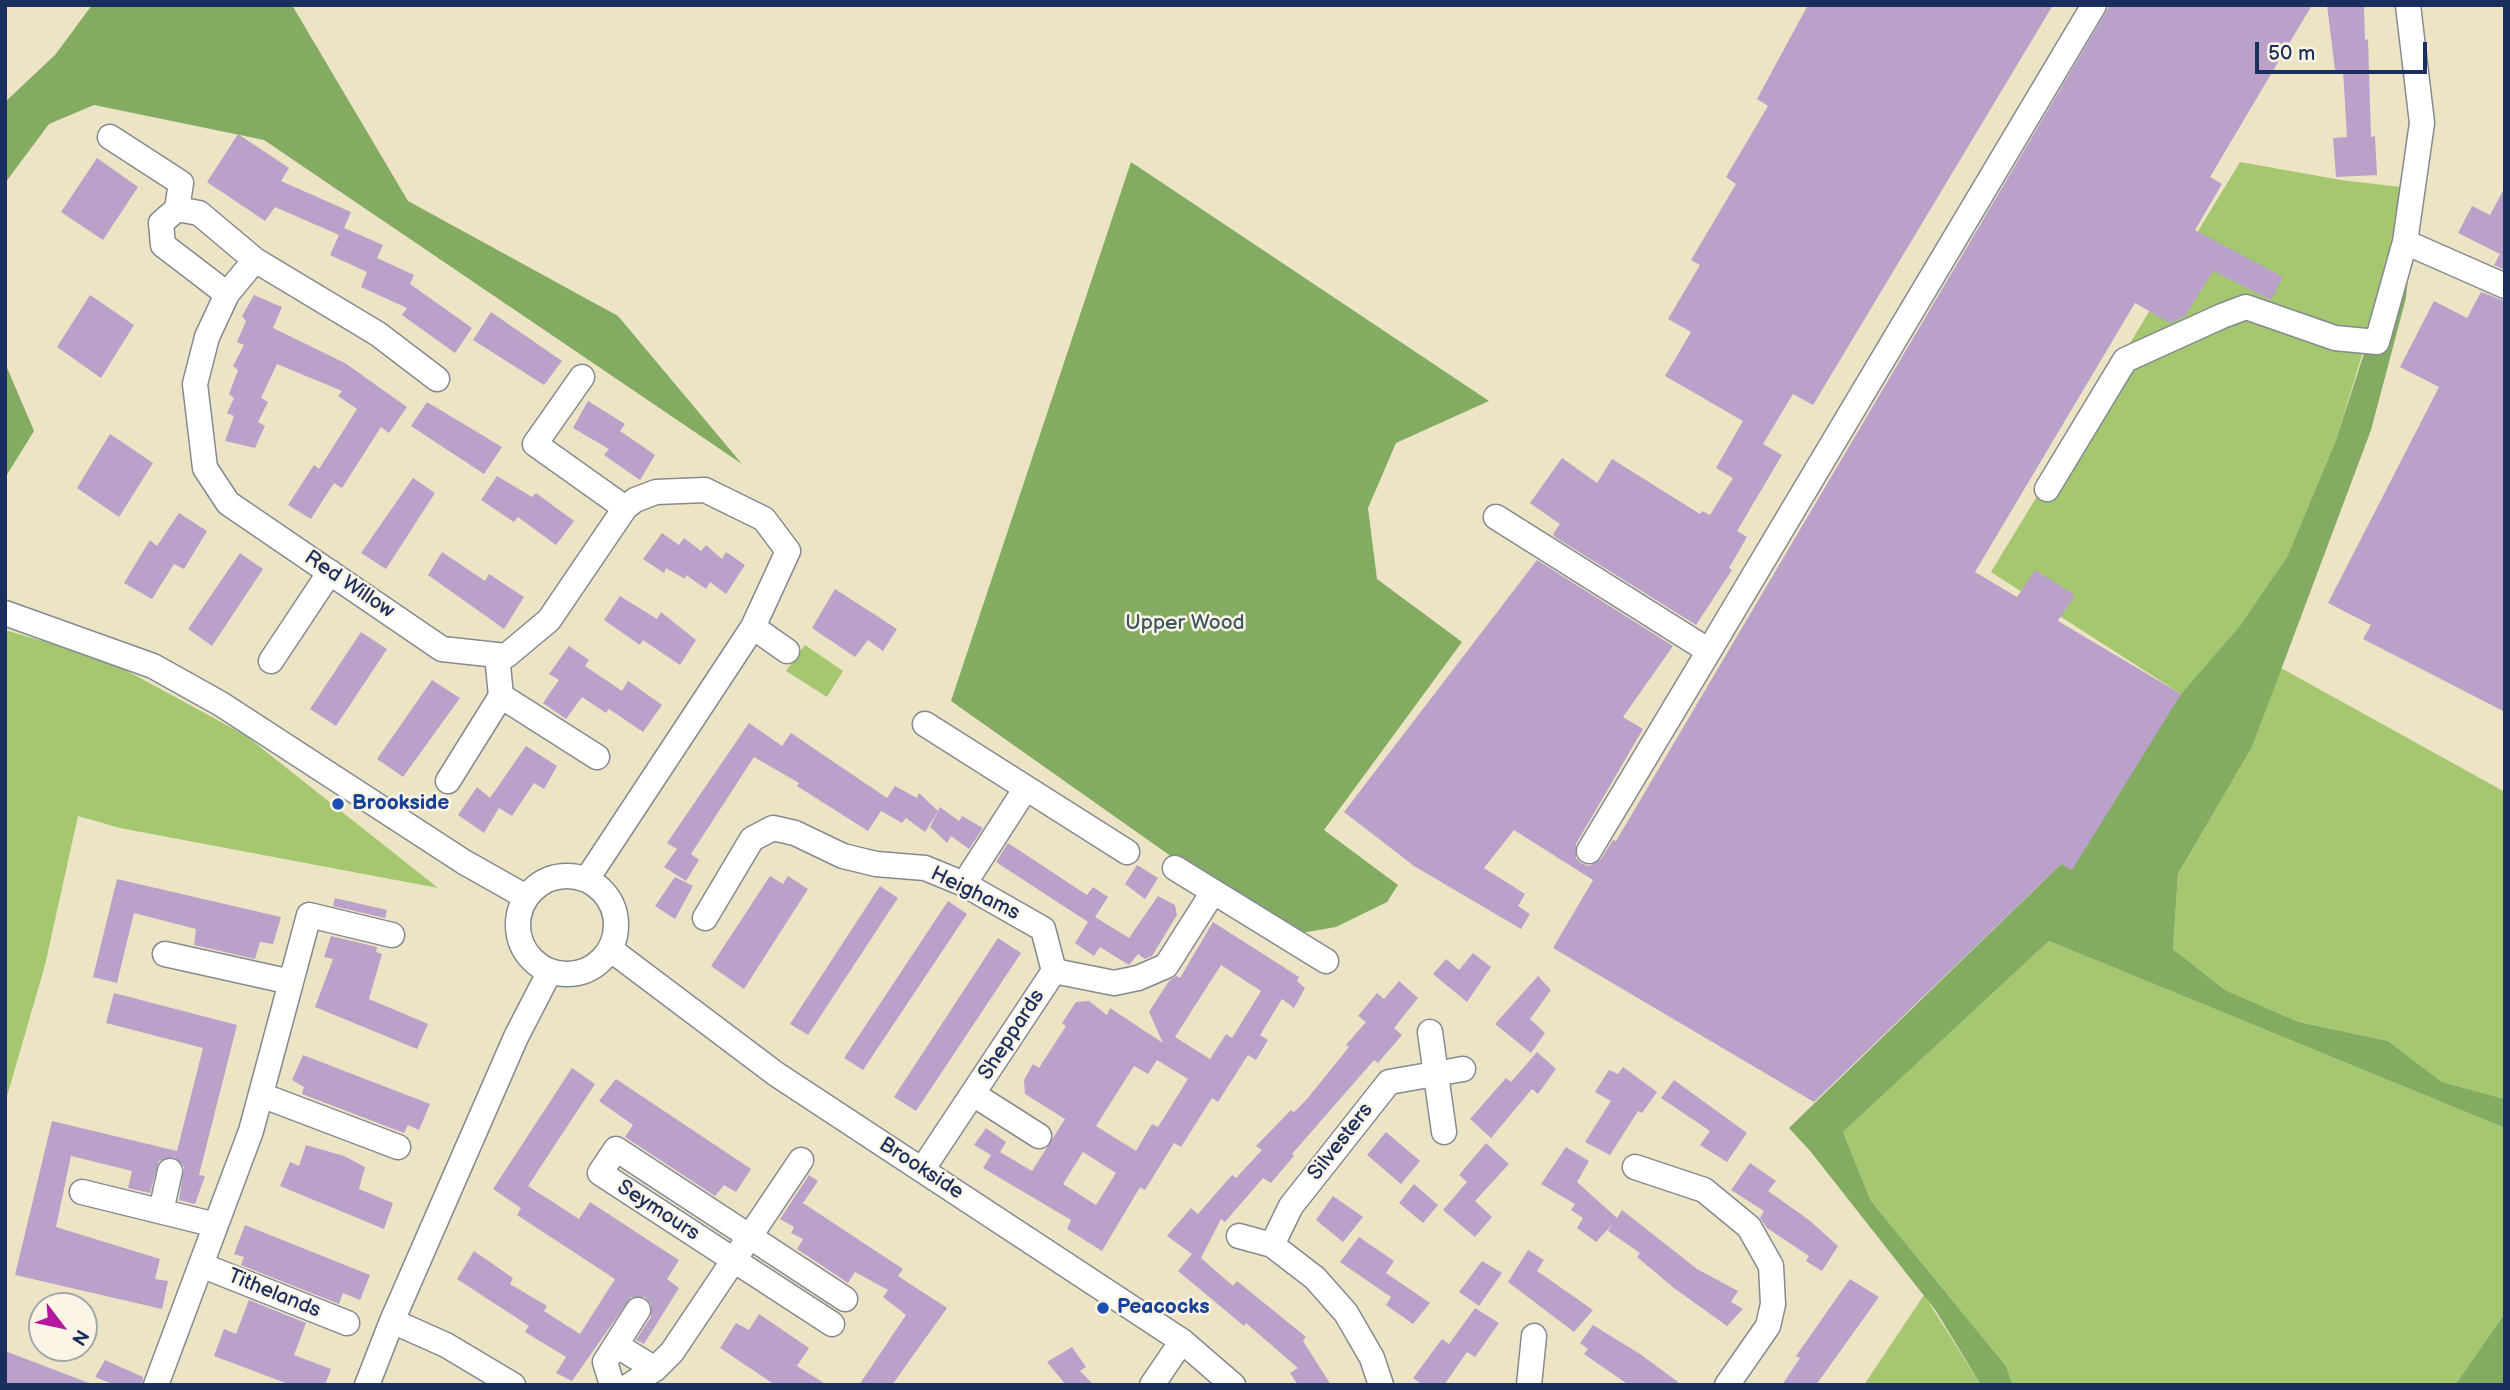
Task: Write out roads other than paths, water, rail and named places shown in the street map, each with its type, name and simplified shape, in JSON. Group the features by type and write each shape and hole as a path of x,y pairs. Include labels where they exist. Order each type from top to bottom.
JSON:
{"street":[{"path":"1589,850 2094,5"},
{"path":"2047,489 2125,360 2222,316 2246,307 2335,338 2376,342 2406,233 2423,123 2407,5"},
{"path":"110,137 181,183 177,209 161,223 163,245 227,294"},
{"path":"177,209 199,213 255,260 378,334 437,379"},
{"path":"2406,233 2505,286"},
{"name":"Red Willow","path":"255,260 227,294 207,337 195,384 205,468 228,503 442,649 497,655"},
{"path":"582,377 535,444 625,508"},
{"path":"448,781 501,696 497,655 506,656 549,620 625,508 635,500 656,492 705,490 764,519 788,551 753,627 587,879"},
{"path":"1496,517 1709,651"},
{"path":"271,661 330,572"},
{"path":"5,613 164,672 221,704 464,862 526,897"},
{"path":"753,627 788,651"},
{"path":"501,696 597,757"},
{"path":"925,724 1127,852"},
{"path":"964,884 1026,788"},
{"name":"Heighams","path":"705,918 752,839 773,828 795,833 843,856 876,864 925,868 964,884 1043,929 1054,971"},
{"path":"1175,868 1326,961"},
{"path":"553,877 587,879 601,888 611,901 616,917 610,949 601,960 584,971 564,974 550,971 527,953 520,940 519,918 526,897 538,885 553,877"},
{"name":"Sheppards","path":"922,1170 1054,971 1114,983 1138,978 1166,966 1213,892"},
{"name":"Tithelands","path":"156,1385 251,1131 309,915 392,935"},
{"name":"Brookside","path":"610,949 776,1074 1182,1341 1233,1385"},
{"path":"165,954 291,982"},
{"path":"367,1385 392,1321 516,1037 550,971"},
{"path":"1430,1032 1444,1132"},
{"name":"Silvesters","path":"1272,1245 1291,1206 1389,1082 1463,1069"},
{"name":"Sheppards","path":"973,1094 1039,1136"},
{"path":"261,1095 398,1147"},
{"name":"Seymours","path":"832,1324 600,1173 616,1149 845,1299"},
{"path":"630,1385 655,1369 672,1352 800,1160"},
{"path":"1635,1167 1704,1190 1749,1227 1771,1266 1773,1304 1768,1326 1727,1385"},
{"path":"161,1212 170,1171"},
{"path":"82,1192 216,1225"},
{"path":"1239,1237 1272,1245 1315,1278 1346,1313 1372,1358 1381,1385"},
{"name":"Tithelands","path":"201,1265 347,1323"},
{"path":"611,1385 604,1362 638,1310"},
{"path":"392,1321 446,1345 513,1385"},
{"path":"1529,1385 1535,1336"},
{"path":"1152,1385 1182,1341"},
{"path":"616,1345 655,1369"}],"place":[{"name":"Brookside","path":"338,804"},
{"name":"Peacocks","path":"1103,1308"}],"park label":[{"name":"Upper Wood","path":"1185,624"}]}
